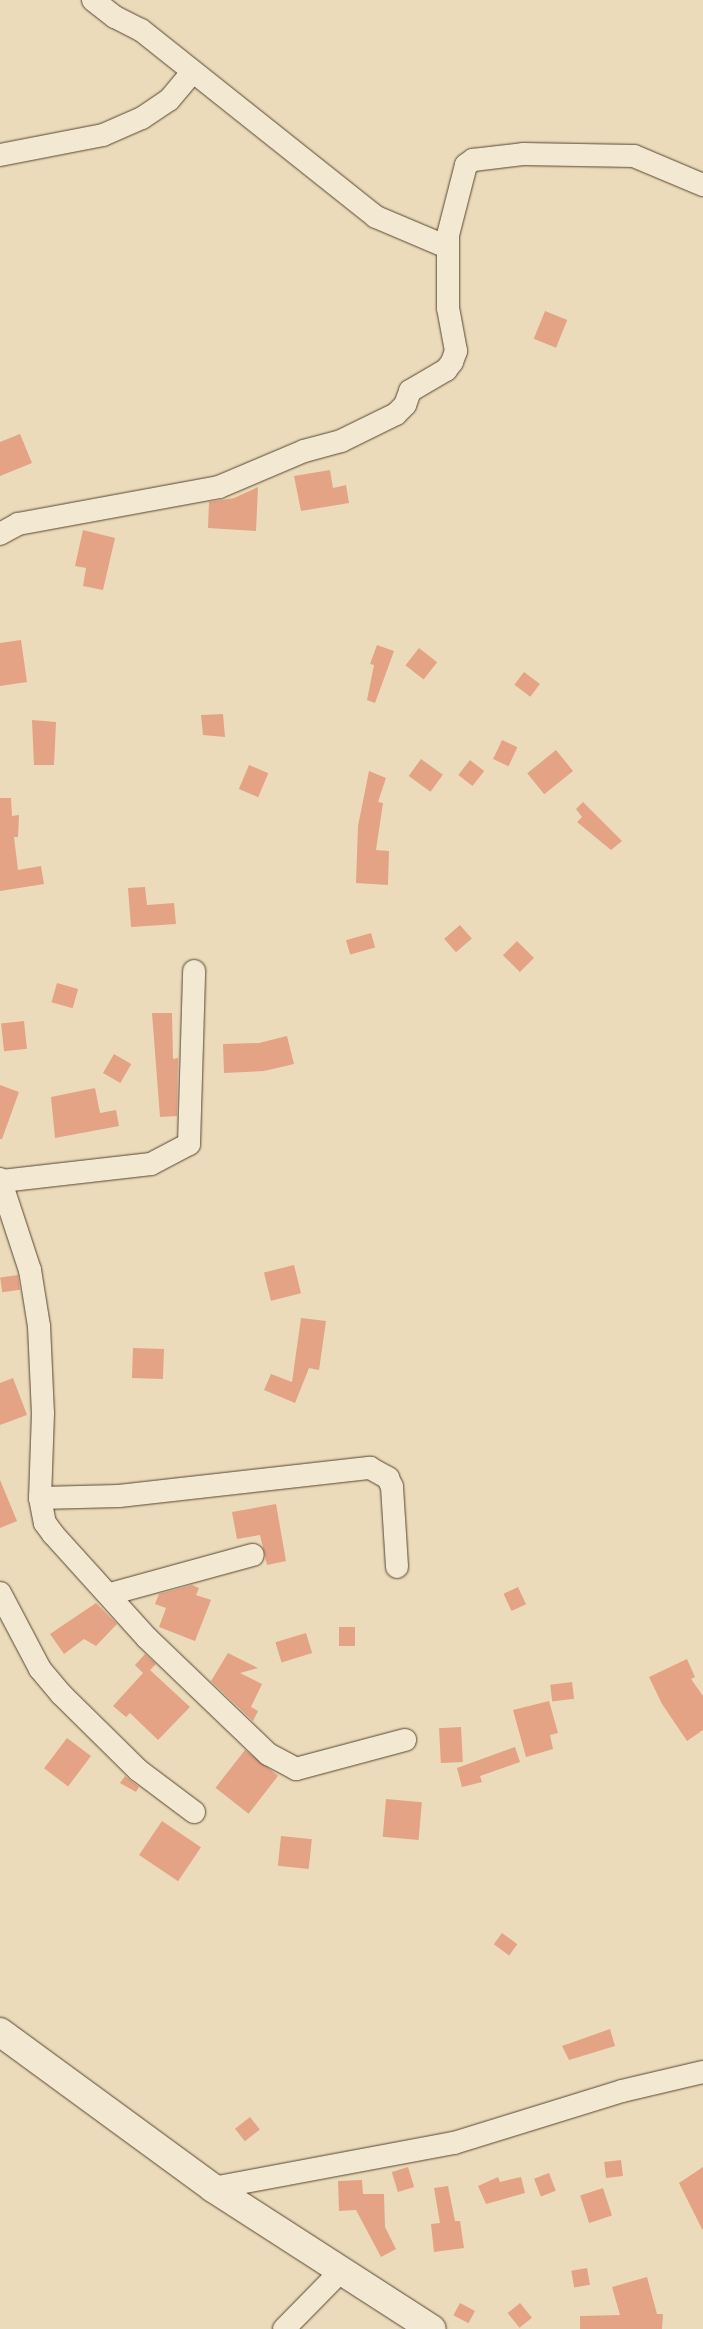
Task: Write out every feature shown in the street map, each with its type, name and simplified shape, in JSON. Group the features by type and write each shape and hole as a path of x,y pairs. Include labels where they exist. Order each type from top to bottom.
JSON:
{"street":[{"path":"92,0 115,17 141,30 192,73 217,88 376,217 447,247"},
{"path":"0,155 102,135 142,118 169,100 192,73"},
{"path":"0,534 18,524 218,487 341,441 396,414 405,405 410,391 446,370 452,362 456,351 448,308 447,247 453,207 466,165 485,156 634,156 703,185"},
{"path":"194,971 189,1144 151,1164 1,1180 30,1270 39,1326 43,1413 40,1498 45,1523 53,1534 198,1689 268,1754 286,1765 296,1769 311,1766 405,1740"},
{"path":"40,1498 119,1496 370,1468 388,1478 392,1487 397,1568"},
{"path":"110,1594 252,1555"},
{"path":"0,1593 40,1668 61,1694 138,1770 194,1812"},
{"path":"0,2032 213,2188 340,2272 432,2329"},
{"path":"213,2188 454,2143 622,2091 703,2072"},
{"path":"284,2329 340,2272"}],"building":[{"path":"545,311 567,320 556,348 534,339"},
{"path":"20,434 32,463 0,476 0,442"},
{"path":"330,470 333,488 346,485 349,503 301,511 294,476"},
{"path":"258,487 256,531 208,528 209,502 234,498"},
{"path":"83,530 115,538 103,590 83,586 86,568 75,566"},
{"path":"21,640 27,682 0,686 0,643"},
{"path":"377,645 394,651 375,703 367,700 374,665 370,664"},
{"path":"419,648 437,662 424,679 405,665"},
{"path":"524,672 540,684 530,697 514,685"},
{"path":"223,714 225,737 203,735 201,715"},
{"path":"32,720 56,722 54,765 34,765"},
{"path":"502,740 517,747 509,766 493,759"},
{"path":"556,750 573,771 544,794 527,773"},
{"path":"421,759 443,775 430,792 409,776"},
{"path":"470,760 484,771 472,786 458,775"},
{"path":"249,765 268,773 258,797 239,789"},
{"path":"369,771 386,778 378,802 383,803 376,850 389,851 388,885 356,883 358,826"},
{"path":"0,798 11,798 12,816 19,815 18,837 14,837 18,870 41,866 44,884 0,891"},
{"path":"583,802 622,841 611,850 577,822 582,817 576,809"},
{"path":"145,887 147,905 174,903 176,924 131,927 128,888"},
{"path":"460,925 472,939 456,952 444,939"},
{"path":"371,933 375,947 350,955 346,940"},
{"path":"517,941 534,958 520,972 503,955"},
{"path":"57,983 78,989 73,1008 51,1002"},
{"path":"152,1013 172,1013 173,1059 178,1058 177,1116 160,1117"},
{"path":"24,1021 27,1049 4,1051 1,1023"},
{"path":"287,1036 294,1064 264,1071 224,1073 223,1044 259,1043"},
{"path":"114,1054 131,1064 120,1083 103,1073"},
{"path":"0,1085 19,1092 2,1139 0,1139"},
{"path":"95,1088 100,1113 116,1110 119,1126 55,1138 51,1097"},
{"path":"294,1265 301,1293 271,1301 264,1272"},
{"path":"18,1275 20,1290 2,1292 0,1278"},
{"path":"301,1318 326,1321 319,1370 309,1368 295,1403 264,1390 271,1374 292,1382"},
{"path":"133,1348 164,1349 163,1379 132,1378"},
{"path":"13,1378 27,1415 0,1425 0,1383"},
{"path":"0,1480 17,1521 0,1528"},
{"path":"276,1504 286,1561 267,1565 260,1535 237,1539 232,1512"},
{"path":"192,1585 199,1588 196,1595 211,1600 195,1641 159,1627 166,1608 155,1604 159,1594"},
{"path":"518,1587 526,1604 512,1611 503,1594"},
{"path":"96,1603 117,1624 96,1646 84,1639 64,1654 50,1634"},
{"path":"339,1627 355,1627 355,1646 339,1646"},
{"path":"306,1633 312,1653 282,1662 275,1642"},
{"path":"228,1653 258,1668 240,1673 262,1684 251,1707 258,1711 253,1721 211,1681"},
{"path":"145,1654 156,1664 150,1670 190,1707 158,1740 130,1713 126,1717 113,1706 143,1673 135,1665"},
{"path":"687,1659 695,1677 691,1679 703,1696 703,1730 687,1741 662,1704 649,1677"},
{"path":"572,1682 574,1699 552,1702 550,1685"},
{"path":"549,1701 558,1733 550,1735 553,1749 526,1757 513,1710"},
{"path":"461,1727 463,1762 441,1763 439,1728"},
{"path":"67,1738 91,1756 68,1786 44,1768"},
{"path":"515,1747 520,1762 480,1776 482,1782 462,1787 457,1768"},
{"path":"245,1750 278,1776 249,1814 215,1788"},
{"path":"125,1776 139,1787 136,1792 120,1783"},
{"path":"386,1799 422,1802 419,1840 383,1837"},
{"path":"162,1821 201,1847 178,1881 139,1855"},
{"path":"281,1836 312,1839 309,1869 278,1866"},
{"path":"502,1933 517,1944 509,1955 494,1944"},
{"path":"610,2029 615,2046 569,2060 562,2046"},
{"path":"250,2117 260,2130 245,2141 235,2129"},
{"path":"621,2160 623,2176 606,2178 604,2162"},
{"path":"408,2167 414,2187 398,2192 392,2172"},
{"path":"703,2167 703,2229 702,2229 679,2183"},
{"path":"549,2173 556,2191 541,2196 534,2179"},
{"path":"498,2177 500,2182 521,2177 525,2193 486,2204 478,2186"},
{"path":"362,2180 363,2194 384,2194 385,2227 396,2249 381,2257 356,2210 339,2211 338,2181"},
{"path":"448,2186 455,2221 460,2221 464,2248 434,2252 431,2224 440,2223 434,2188"},
{"path":"603,2188 612,2216 589,2223 580,2195"},
{"path":"587,2268 590,2285 574,2288 571,2271"},
{"path":"647,2277 657,2314 663,2314 662,2329 580,2329 580,2316 620,2315 612,2287"},
{"path":"460,2303 475,2311 468,2323 453,2315"},
{"path":"520,2303 532,2318 520,2328 508,2313"}]}
